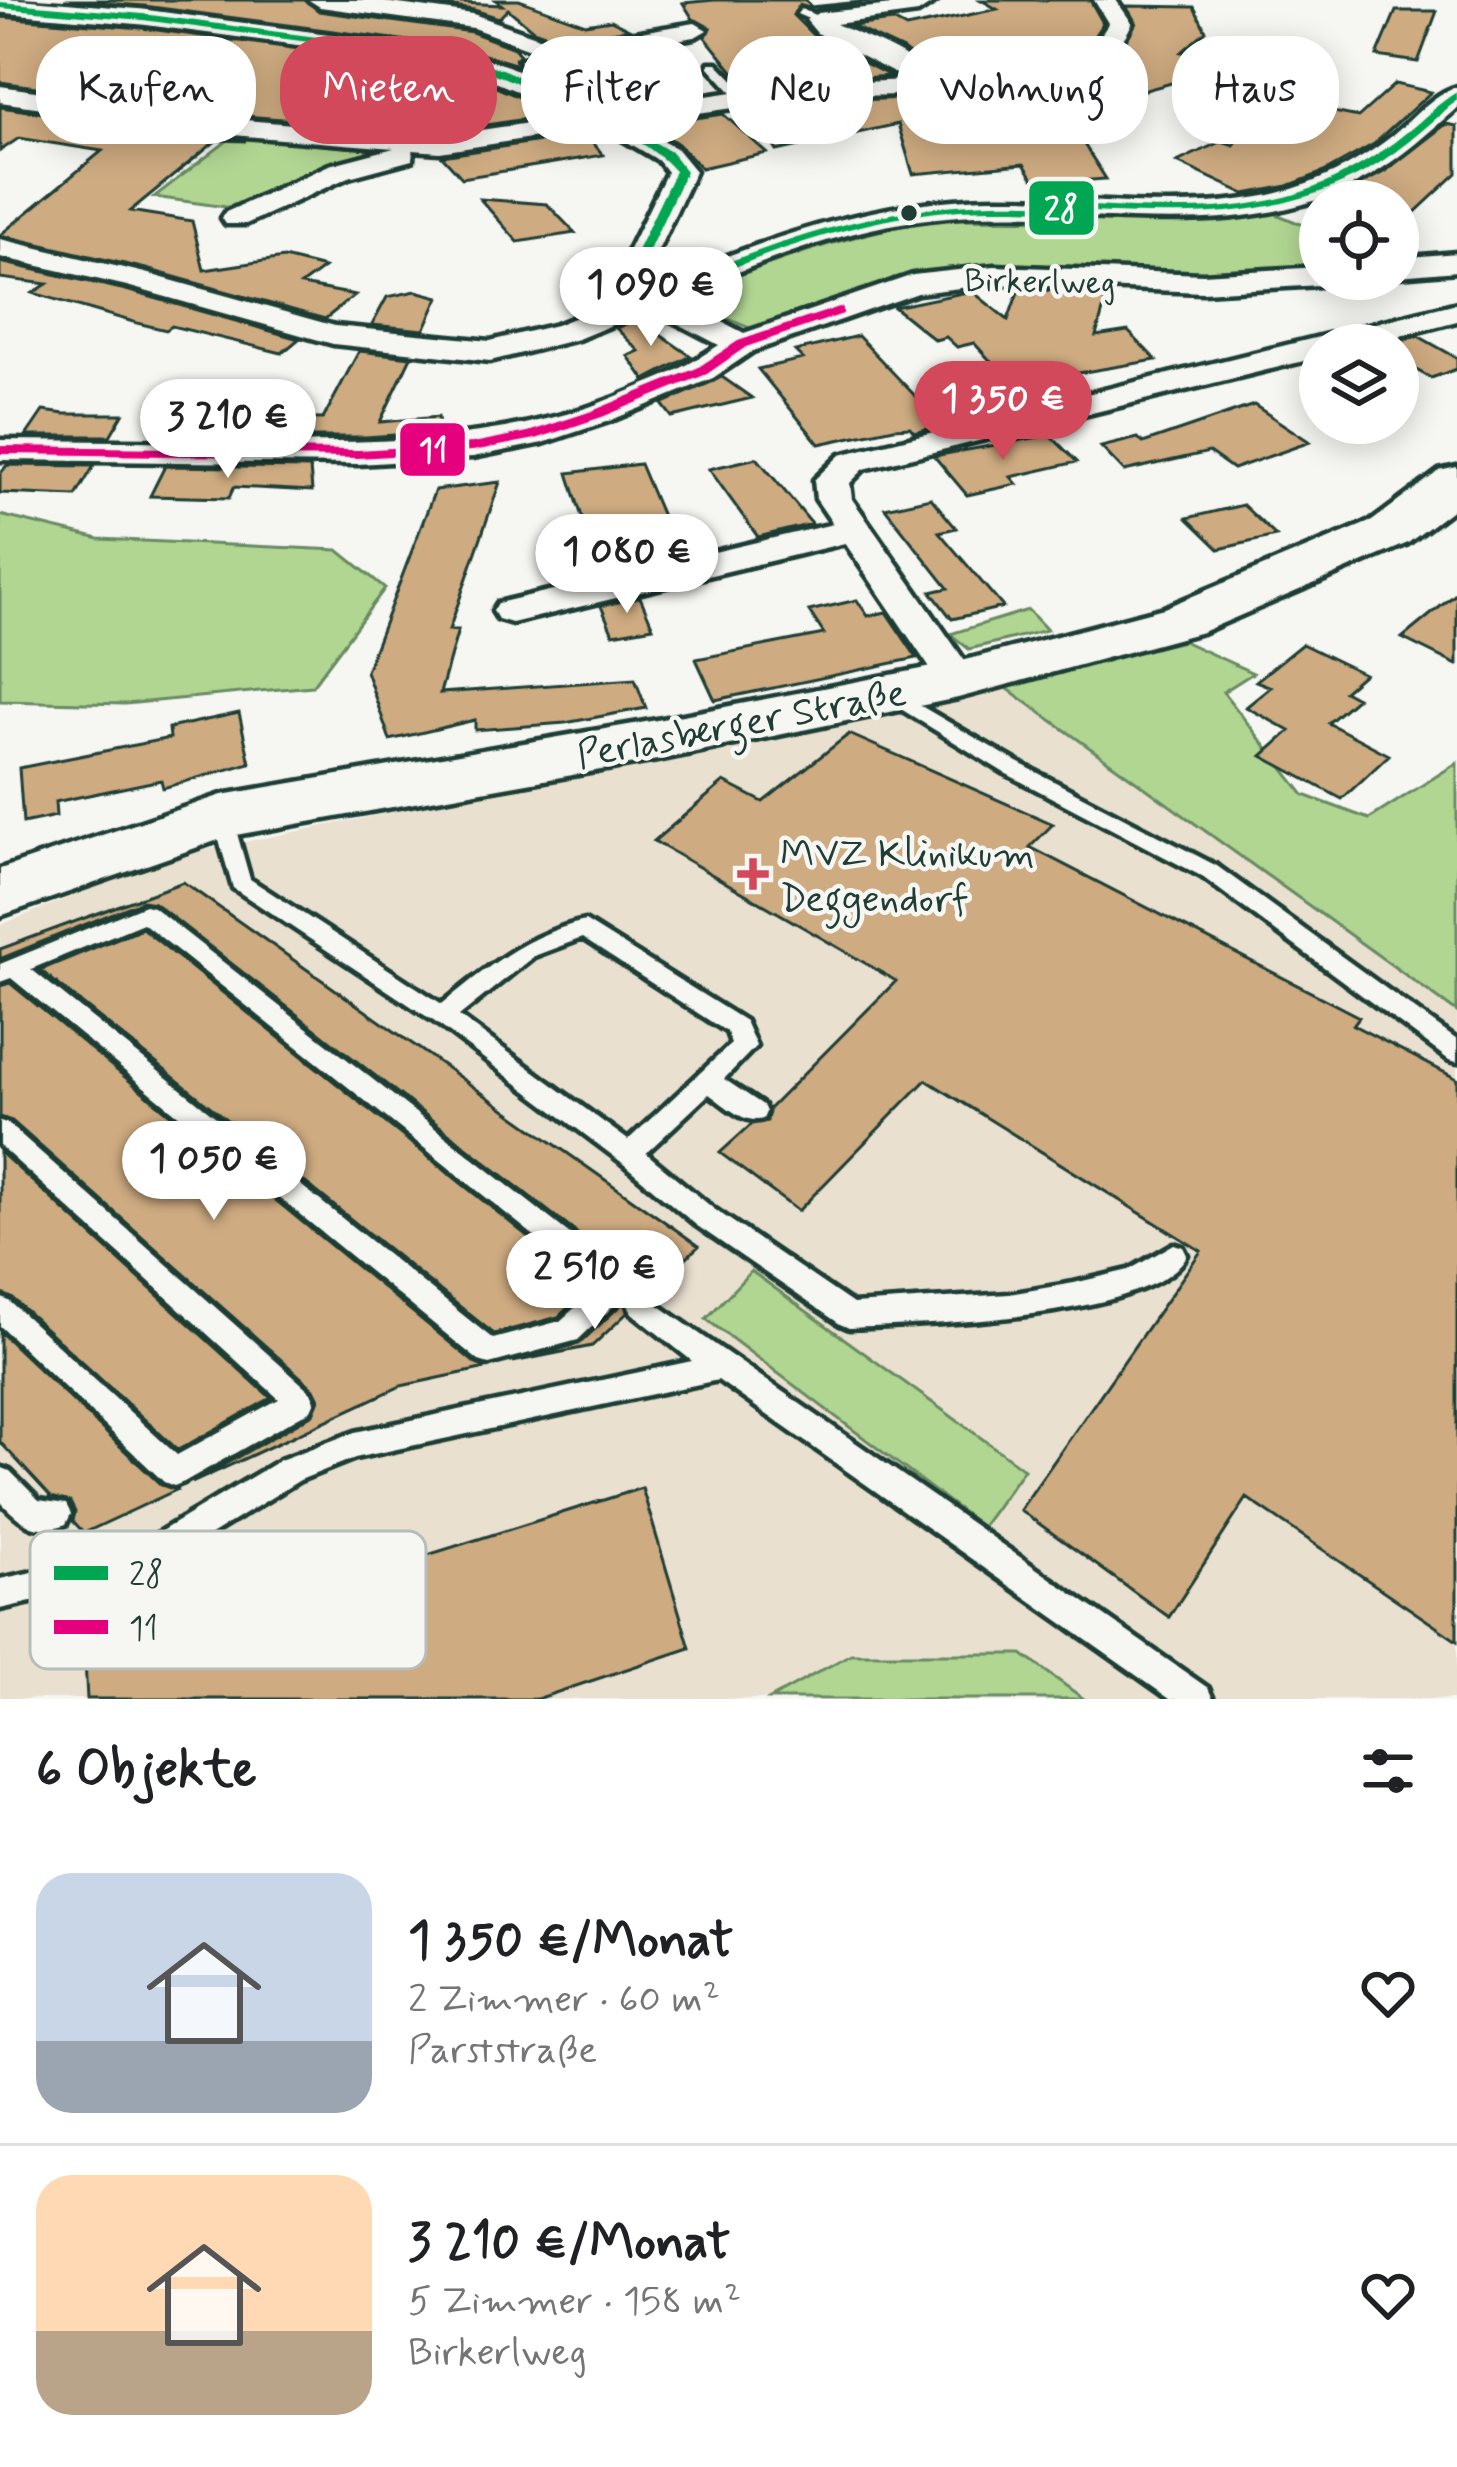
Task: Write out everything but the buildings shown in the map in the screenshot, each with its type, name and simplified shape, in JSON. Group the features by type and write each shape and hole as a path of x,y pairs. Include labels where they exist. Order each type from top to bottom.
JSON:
{"street":[{"path":"320,0 484,25 525,36"},
{"path":"897,65 810,16 918,6 927,0"},
{"path":"1105,0 1118,15 1119,31 1113,36"},
{"path":"0,5 143,17 406,50 499,71 521,81"},
{"path":"659,36 694,30"},
{"path":"499,71 521,64"},
{"path":"0,94 280,132"},
{"path":"0,248 134,279 333,335 490,351 567,332 824,231 914,212 954,208 1191,210 1293,197 1331,185 1372,163 1457,95"},
{"path":"236,218 339,171 440,144"},
{"path":"648,144 667,154 681,171 632,274 637,288 742,344"},
{"path":"1419,265 1457,262"},
{"name":"Birkerlweg","path":"0,450 358,454 473,447 531,436 597,414 702,371 742,344 885,292 956,278 1203,283 1299,277"},
{"path":"1410,324 1457,312"},
{"path":"958,680 834,499 832,480 852,462 1299,352"},
{"name":"Perlasberger Straße","path":"0,893 222,816 958,680 1183,620 1390,532 1457,482"},
{"path":"512,611 856,530"}],"lane":[{"path":"713,65 727,80"},
{"path":"889,694 1010,767 1209,871 1457,1053"},
{"path":"222,816 241,883 443,1016 629,1154 705,1217 849,1316 1009,1306 1074,1294 1135,1280 1174,1255"},
{"path":"145,913 617,1286 568,1331 489,1352 7,971 145,913"},
{"path":"443,1016 508,962 556,934 585,929 737,1027 744,1046 629,1154"},
{"path":"708,1081 754,1112"},
{"path":"0,1131 302,1401 174,1472 0,1309"},
{"path":"641,1305 721,1367 1198,1699"},
{"path":"189,1531 290,1470 355,1445 721,1367"},
{"path":"0,1481 32,1514 56,1514"},
{"path":"0,1594 30,1588"}],"shaded area":[{"path":"1001,684 1457,1012 1457,1699 1084,1699 1022,1654 851,1654 770,1699 0,1699 0,925 174,856 865,718"}],"green space":[{"path":"256,139 381,153 233,208 154,197 223,144 256,144"},
{"path":"1269,211 1299,223 1299,273 993,272 759,332 675,297 839,241 941,219 1217,221"},
{"path":"0,515 99,539 338,550 385,588 312,686 125,704 0,701"},
{"path":"1028,610 1047,630 969,649 950,634"},
{"path":"1183,641 1253,673 1223,692 1304,795 1369,819 1457,763 1457,1012 1001,684"},
{"path":"751,1271 1024,1469 982,1527 706,1319"},
{"path":"851,1654 1022,1654 1084,1699 770,1699"}],"transit line":[{"name":"28","path":"0,5 143,17 460,59 499,71 620,126 667,154 681,171 632,274 637,288 651,298 796,241 909,213 998,206 1202,212 1300,196 1377,160 1457,95"},
{"name":"11","path":"0,450 358,454 473,447 531,436 597,414 702,371 742,344 839,311"}],"place":[{"name":"MVZ Klinikum Deggendorf","path":"753,874"}]}
